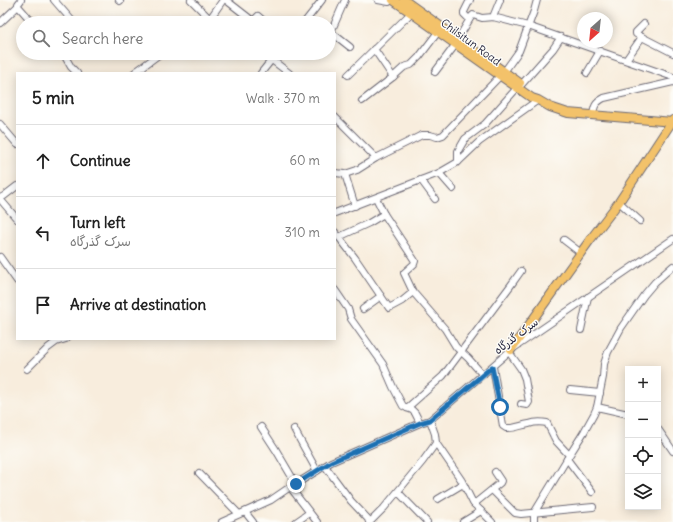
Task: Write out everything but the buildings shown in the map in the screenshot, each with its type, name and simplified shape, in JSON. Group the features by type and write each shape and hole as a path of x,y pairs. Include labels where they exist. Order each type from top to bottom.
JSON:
{"main road":[{"name":"Chilsitun Road","path":"392,0 438,32 457,42"},
{"name":"Chilsitun Road","path":"404,0 457,42 520,86 532,98 550,107 568,113 673,122"},
{"path":"510,351 619,202 673,122"}],"street":[{"path":"54,0 68,16"},
{"path":"191,0 205,16"},
{"path":"212,16 223,0"},
{"path":"226,0 247,16"},
{"path":"309,16 322,0"},
{"path":"336,21 345,0"},
{"path":"378,0 388,2 392,0"},
{"path":"469,19 464,12 470,0"},
{"path":"493,17 500,0"},
{"path":"336,173 345,174 356,170 376,158 422,135 437,137 442,135 502,74 519,51 537,0"},
{"path":"0,23 20,2 29,16"},
{"path":"348,75 411,13"},
{"path":"435,72 457,42 472,16 482,18 493,17 528,26 673,77"},
{"path":"644,24 636,32 636,34 673,53"},
{"path":"362,101 394,77 404,67 411,65 438,32"},
{"path":"336,36 350,47"},
{"path":"458,162 458,151 466,140 485,124 553,49 561,37"},
{"path":"626,60 642,37"},
{"path":"374,49 394,77"},
{"path":"587,73 600,51"},
{"path":"67,60 71,67 77,72"},
{"path":"135,72 152,60"},
{"path":"263,72 272,60 288,72"},
{"path":"593,116 594,108 597,102 604,98 673,82"},
{"path":"336,213 439,173 458,162 478,142 538,100"},
{"path":"336,118 376,158"},
{"path":"0,124 16,143"},
{"path":"439,173 453,189"},
{"path":"345,174 355,206"},
{"path":"420,180 435,199"},
{"path":"16,187 1,196 16,218"},
{"path":"376,198 384,214 415,261 404,273 413,292 445,330 456,347 483,375"},
{"path":"619,202 640,221"},
{"path":"384,214 369,223 337,235 389,308 402,301 413,292"},
{"path":"564,240 581,253"},
{"name":"سرک گذرگاه","path":"222,522 271,500 331,462 430,420 510,351 672,241"},
{"path":"0,258 16,280"},
{"path":"534,522 534,513 584,432 597,407 604,364 608,352 621,328 644,295 655,282 673,266"},
{"path":"407,408 443,376 521,271"},
{"path":"336,291 348,309 351,319 383,364 393,387 404,406 415,413 420,423"},
{"path":"363,309 381,296"},
{"path":"581,330 588,297"},
{"path":"28,369 48,348 56,342 63,340"},
{"path":"510,351 522,369 525,379 529,402 527,405 521,404"},
{"path":"492,367 503,426 506,428 513,428 530,423 547,423 556,441 592,492"},
{"path":"570,390 600,393"},
{"path":"597,407 625,413"},
{"path":"430,420 435,434 436,443 463,484 474,504 488,521"},
{"path":"261,427 276,450 293,486 309,513 317,522"},
{"path":"294,429 316,471"},
{"path":"661,433 673,451"},
{"path":"325,466 351,501 368,519 373,521 398,492 436,443"},
{"path":"474,504 501,482 495,472"},
{"path":"199,473 253,522"},
{"path":"438,499 463,484"},
{"path":"492,490 515,513 521,514 593,507"},
{"path":"398,492 427,522"},
{"path":"463,522 480,511"},
{"path":"296,522 309,513"}],"route":[{"path":"296,484 331,462 430,420 492,367 500,407"}]}
